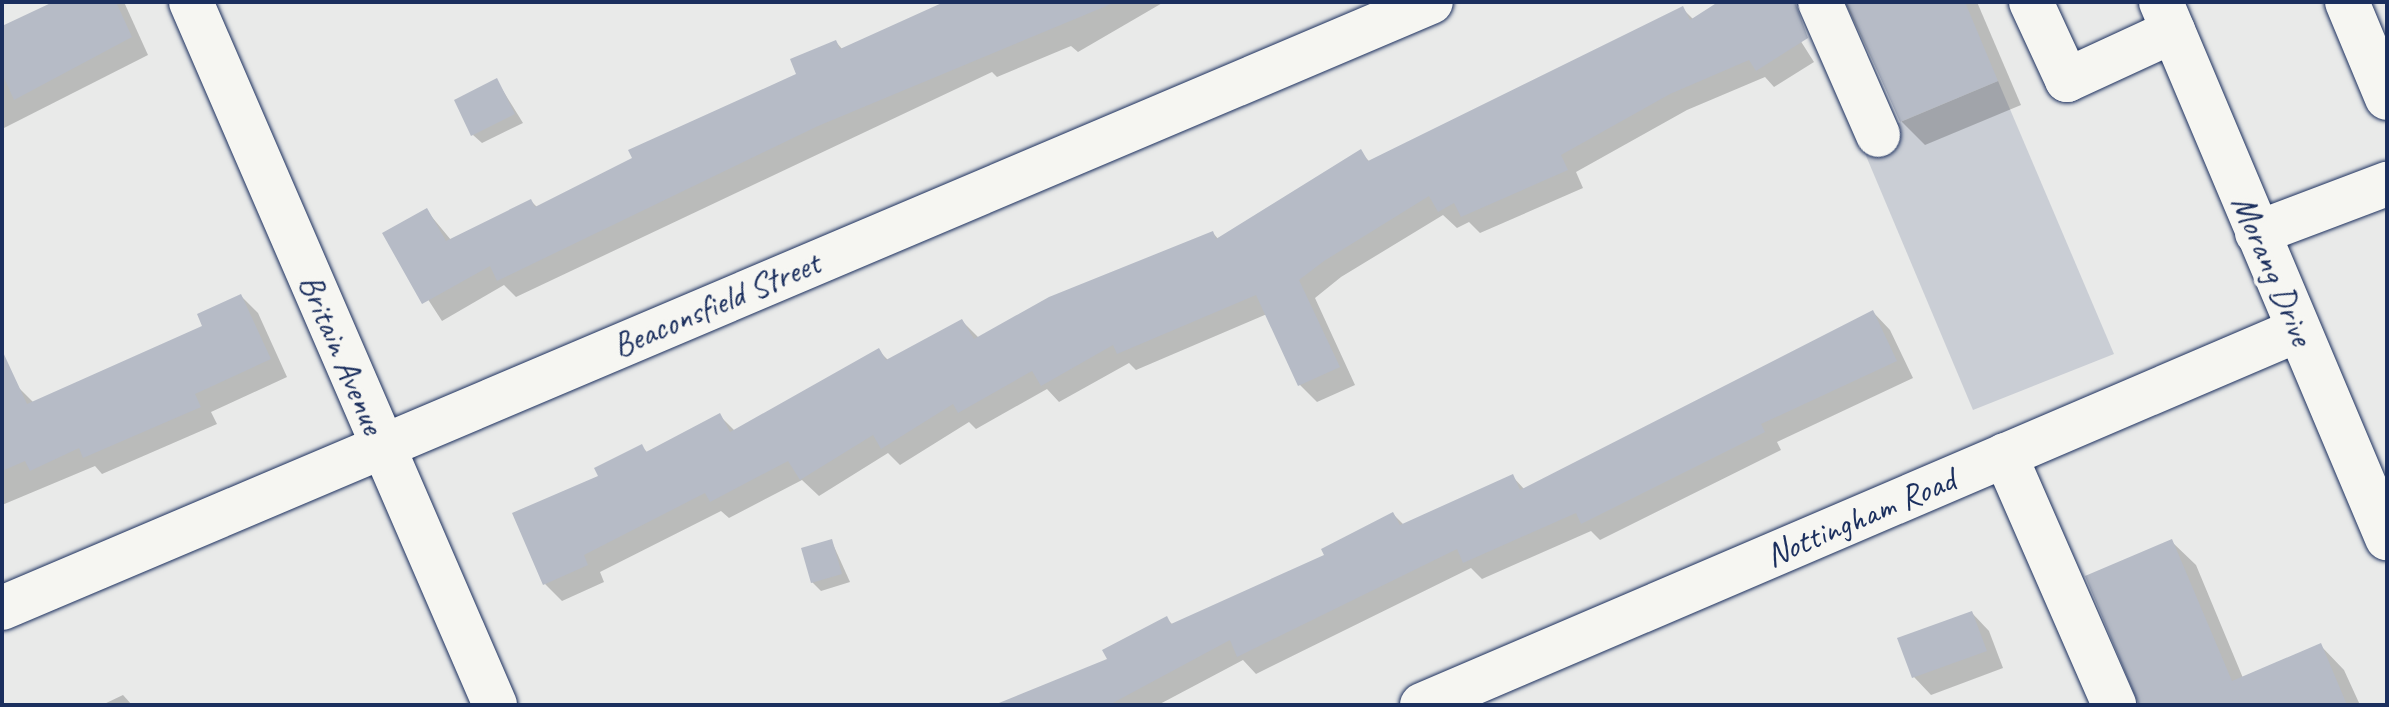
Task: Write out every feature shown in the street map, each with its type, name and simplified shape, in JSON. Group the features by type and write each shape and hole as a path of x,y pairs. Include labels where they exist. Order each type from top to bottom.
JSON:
{"street":[{"name":"Britain Avenue","path":"191,2 495,705"},
{"name":"Beaconsfield Street","path":"2,608 1431,2"},
{"path":"1820,2 1878,135"},
{"path":"2031,2 2067,80 2167,17"},
{"path":"2347,2 2387,98"},
{"name":"Morang Drive","path":"2167,17 2387,538"},
{"path":"2257,233 2387,184"},
{"name":"Nottingham Road","path":"1422,705 2298,330"},
{"path":"2005,455 2114,705"}],"shaded area":[{"path":"1998,81 2114,354 1973,410 1864,151 1891,126"}],"building":[{"path":"53,2 116,2 132,37 14,100 2,73 2,26"},
{"path":"944,2 1116,2 818,126 497,281 490,266 422,304 382,233 427,208 446,241 531,199 535,207 632,158 628,150 796,74 790,59 836,40 840,49"},
{"path":"1718,2 1795,2 1808,38 1756,71 1749,60 1670,94 1561,155 1568,170 1461,217 1454,203 1438,212 1429,196 1324,261 1299,280 1340,367 1298,386 1256,295 1117,354 1113,345 1041,386 1032,371 958,413 953,404 881,449 873,435 800,480 788,461 710,502 705,493 584,555 588,565 543,585 512,513 598,476 594,468 642,444 646,452 720,413 730,432 879,348 886,360 962,319 974,339 1049,297 1213,231 1216,239 1361,149 1368,161 1683,6 1690,20"},
{"path":"1847,2 1965,2 1998,81 1900,122"},
{"path":"497,78 515,114 471,136 454,100"},
{"path":"241,294 271,359 195,394 201,407 83,458 79,448 30,471 25,461 2,471 2,350 27,404 202,326 197,314"},
{"path":"1873,310 1897,361 1761,424 1765,432 1581,524 1576,513 1463,563 1457,549 1237,657 1230,640 1109,705 994,705 1107,659 1102,650 1167,616 1171,624 1324,555 1321,549 1393,512 1400,525 1513,474 1520,490"},
{"path":"832,539 842,574 811,583 801,548"},
{"path":"2172,539 2232,681 2321,643 2347,705 2139,705 2085,576"},
{"path":"1972,611 1987,651 1912,678 1897,638"}]}
